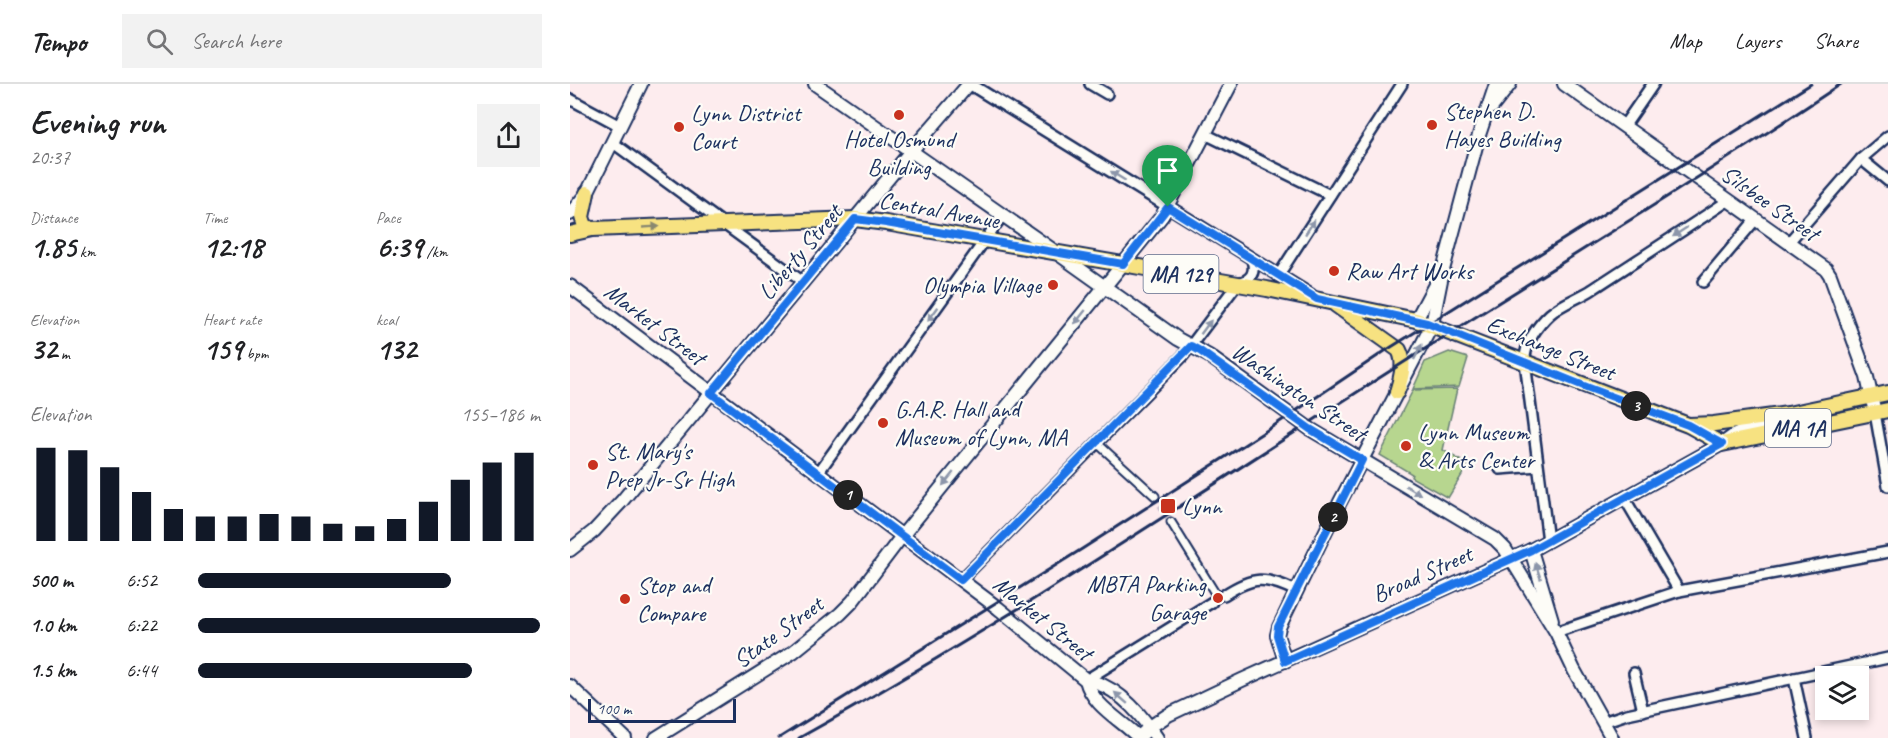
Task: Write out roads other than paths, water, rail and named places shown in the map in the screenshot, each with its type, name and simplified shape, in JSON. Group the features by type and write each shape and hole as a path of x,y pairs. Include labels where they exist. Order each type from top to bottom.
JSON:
{"main road":[{"path":"570,214 587,193 640,84"},
{"name":"Washington Street","path":"815,84 1178,339 1209,356 1310,429 1492,536 1502,545 1556,632 1574,670 1612,738"},
{"name":"Liberty Street","path":"570,550 594,531 622,501 969,84"},
{"name":"State Street","path":"656,738 793,652 852,602 902,536 1168,207 1231,84"},
{"path":"1285,661 1277,634 1278,627 1432,325 1443,270 1479,135 1496,84"},
{"path":"1487,113 1510,84"},
{"name":"Silsbee Street","path":"1564,84 1824,267 1830,275 1867,377 1871,396 1884,412"},
{"path":"587,193 582,219 585,226 592,229"},
{"name":"Central Avenue","path":"570,234 592,229 855,219 1238,283"},
{"path":"1416,320 1443,270"},
{"name":"MA 129","path":"1238,283 1432,325"},
{"name":"Market Street","path":"570,286 1005,613 1086,680 1109,688 1137,713 1153,733"},
{"path":"1332,302 1399,350 1403,365 1397,392"},
{"name":"Exchange Street","path":"1432,325 1688,425 1722,444"},
{"name":"Broad Street","path":"1139,738 1153,733 1168,715 1531,550 1740,433 1788,414 1888,393"},
{"name":"Broad Street","path":"1722,444 1884,412"},
{"name":"Exchange Street","path":"1688,425 1714,424 1788,414"},
{"name":"Washington Street","path":"1531,550 1556,632"},
{"name":"Market Street","path":"1086,680 1095,699 1139,738"},
{"path":"570,686 625,738"}],"street":[{"path":"969,84 1317,299"},
{"path":"1090,84 1107,94"},
{"path":"1278,276 1402,84"},
{"path":"1624,126 1653,84"},
{"path":"570,99 620,126"},
{"path":"1205,134 1330,195"},
{"path":"1789,242 1861,159 1888,136"},
{"path":"612,142 803,282"},
{"path":"1861,159 1888,182"},
{"path":"1548,541 1525,362 1526,349 1531,338 1553,311 1586,294 1729,200"},
{"path":"818,473 1003,215"},
{"path":"1703,282 1756,219"},
{"path":"961,580 1191,346 1238,283 1248,280 1251,276 1254,268 1252,260"},
{"path":"1884,412 1888,486"},
{"path":"1097,443 1155,496"},
{"path":"1500,469 1538,465"},
{"path":"1625,499 1679,591"},
{"path":"1171,522 1218,598"},
{"path":"1556,632 1679,591 1888,552"},
{"path":"1086,680 1247,581 1264,579 1281,583 1296,591"},
{"path":"1603,722 1643,711 1888,658"},
{"path":"1634,673 1643,711"},
{"path":"1794,678 1808,738"}],"tunnel":[{"path":"1155,496 1171,522"}],"railway":[{"path":"779,738 1082,549 1385,351 1811,84"},
{"path":"799,738 1023,606 1729,158 1841,84"}],"place":[{"name":"Hotel Osmund Building","path":"899,115"},
{"name":"Stephen D. Hayes Building","path":"1432,125"},
{"name":"Lynn District Court","path":"679,127"},
{"name":"Raw Art Works","path":"1334,271"},
{"name":"Olympia Village","path":"1053,285"},
{"name":"G.A.R. Hall and Museum of Lynn, MA","path":"883,423"},
{"name":"Lynn Museum & Arts Center","path":"1406,446"},
{"name":"St. Mary's Prep Jr-Sr High","path":"593,465"},
{"name":"Lynn","path":"1168,506"},
{"name":"MBTA Parking Garage","path":"1218,598"},
{"name":"Stop and Compare","path":"625,599"}]}
